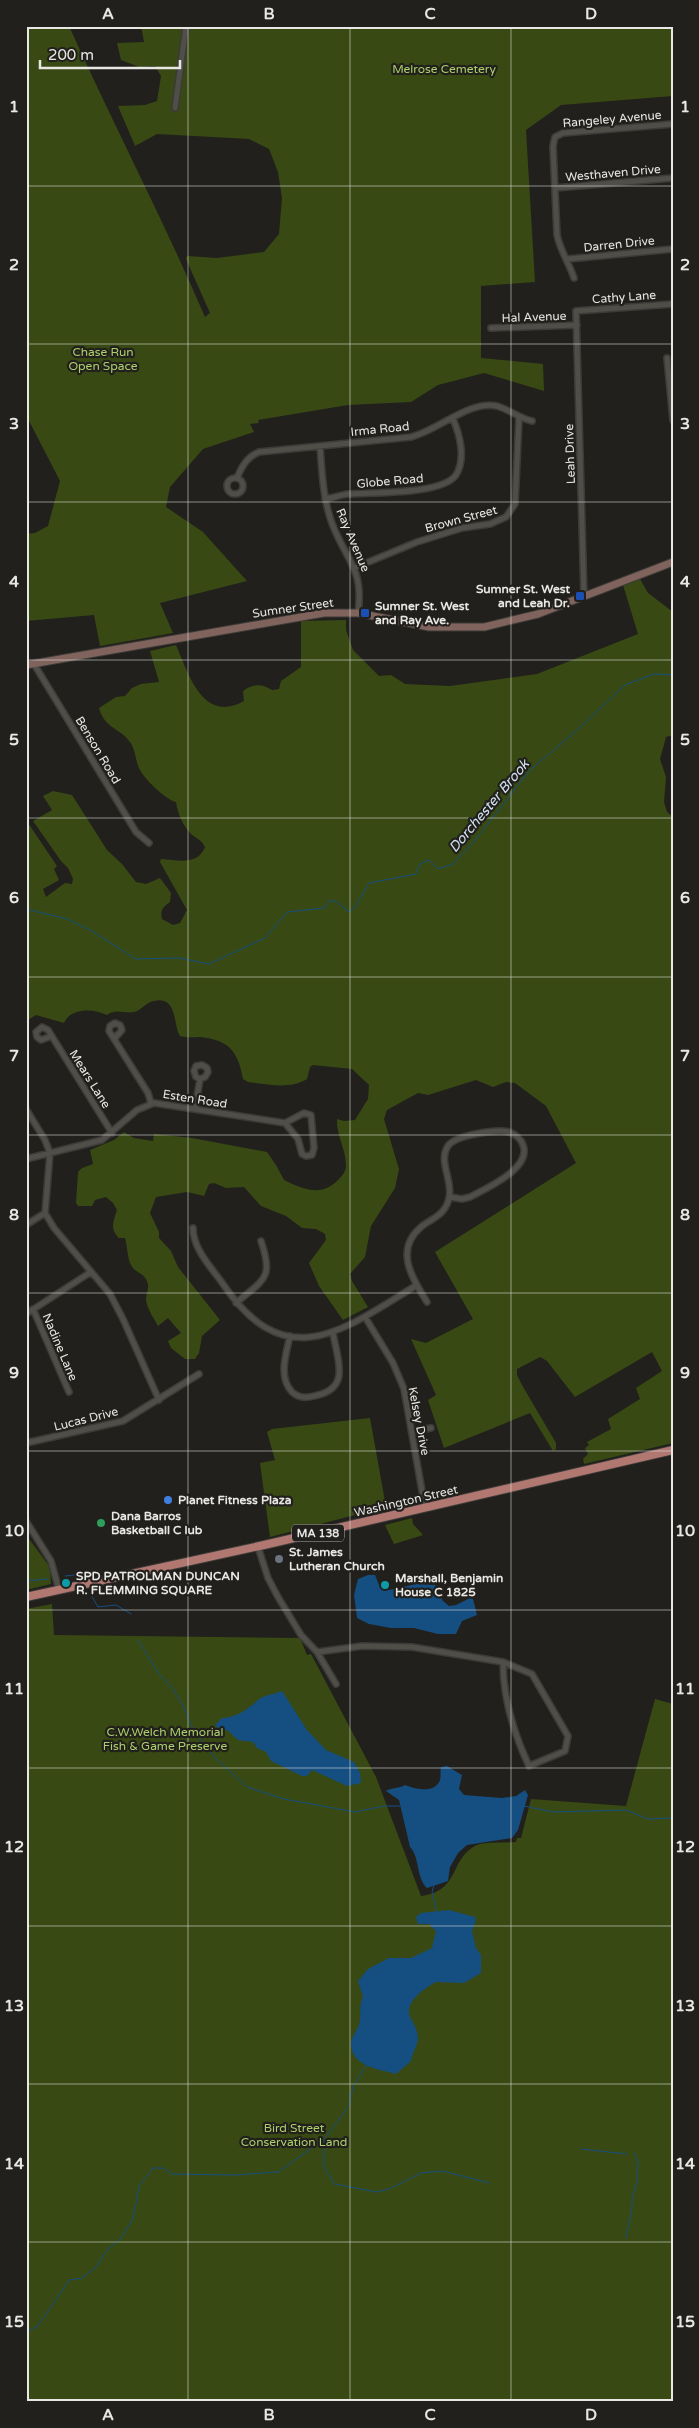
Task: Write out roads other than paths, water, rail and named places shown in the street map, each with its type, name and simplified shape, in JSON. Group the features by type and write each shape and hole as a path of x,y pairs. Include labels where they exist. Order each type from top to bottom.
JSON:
{"main road":[{"name":"Sumner Street","path":"30,664 324,613 358,614 429,627 484,626 538,614 673,562"},
{"name":"Washington Street","path":"26,1597 258,1547 673,1450"}],"street":[{"path":"175,108 186,26"},
{"name":"Rangeley Avenue","path":"555,188 553,146 555,137 563,133 673,124"},
{"name":"Westhaven Drive","path":"555,188 673,178"},
{"path":"555,188 558,241 568,259 574,278"},
{"name":"Darren Drive","path":"568,259 673,249"},
{"name":"Cathy Lane","path":"576,311 673,304"},
{"name":"Leah Drive","path":"576,311 584,596"},
{"name":"Hal Avenue","path":"491,328 577,325"},
{"path":"667,358 673,420"},
{"name":"Irma Road","path":"237,478 241,467 251,455 280,448 411,437 431,431 472,408 480,406 496,406 513,413 518,418 532,421"},
{"name":"Brown Street","path":"354,568 417,542 469,526 490,524 506,517 515,504 518,418"},
{"name":"Globe Road","path":"325,499 348,494 423,489 440,486 449,481 455,476 458,469 461,448 453,419"},
{"name":"Ray Avenue","path":"320,446 325,499 333,526 354,568 361,592 358,614"},
{"name":"Benson Road","path":"30,664 136,832 149,843"},
{"name":"Mears Lane","path":"52,1036 112,1132"},
{"path":"114,1039 148,1093 151,1103"},
{"path":"195,1109 200,1079"},
{"name":"Esten Road","path":"26,1158 98,1142 136,1110 151,1103 285,1123"},
{"path":"26,1109 45,1140 50,1153 45,1213 54,1228 92,1272 119,1310 159,1400"},
{"path":"304,1113 311,1115 314,1148 312,1155 306,1156 302,1154 298,1139 285,1123 304,1113"},
{"path":"427,1302 408,1269 408,1246 416,1231 440,1214 450,1197 450,1180 445,1158 446,1150 454,1140 462,1136 503,1131 510,1132 519,1138 524,1148 524,1155 517,1168 470,1197 462,1199 450,1197"},
{"path":"26,1225 45,1213"},
{"path":"193,1228 196,1244 236,1303 250,1317 264,1327 290,1336 312,1337 333,1333 365,1317 417,1285"},
{"path":"236,1303 266,1274 268,1262 261,1241"},
{"path":"26,1314 92,1272"},
{"name":"Nadine Lane","path":"33,1309 68,1392"},
{"name":"Kelsey Drive","path":"365,1317 401,1380 413,1431 425,1508"},
{"path":"290,1336 284,1365 285,1380 292,1392 307,1398 328,1392 338,1382 340,1370 333,1333"},
{"name":"Lucas Drive","path":"26,1443 117,1423 159,1400 199,1374"},
{"path":"413,1431 431,1428"},
{"path":"26,1521 51,1561 60,1590"},
{"path":"258,1547 268,1578 278,1597 301,1635 317,1652 336,1684"},
{"path":"317,1652 362,1646 412,1647 503,1662 532,1674 568,1736 565,1751 529,1766 515,1734 503,1675 503,1662"}],"water":[{"path":"368,1575 375,1575 379,1585 389,1590 416,1584 435,1585 443,1601 449,1606 456,1605 470,1598 473,1599 477,1615 462,1621 456,1634 438,1634 414,1628 391,1628 369,1624 357,1618 354,1595 358,1579"},
{"path":"282,1691 307,1730 326,1750 354,1762 360,1773 361,1783 347,1786 312,1770 307,1776 302,1776 271,1761 266,1752 257,1748 253,1742 238,1740 227,1730 219,1729 215,1725 222,1718 242,1712 259,1699"},
{"path":"447,1766 462,1775 459,1789 464,1795 502,1798 516,1796 525,1790 528,1795 518,1830 512,1838 467,1845 458,1853 450,1867 448,1881 427,1888 421,1879 415,1856 410,1847 399,1800 386,1791 405,1785 419,1789 434,1787 440,1780 441,1767"},
{"path":"449,1910 475,1917 476,1920 472,1931 476,1948 481,1955 481,1973 464,1983 436,1982 417,1996 409,2011 418,2039 411,2061 396,2074 367,2066 356,2057 352,2051 351,2043 359,2025 363,1997 358,1981 368,1969 389,1958 411,1958 432,1948 436,1931 429,1924 418,1924 416,1917 421,1913"}],"waterway":[{"name":"Dorchester Brook","path":"26,909 67,919 90,930 136,959 179,958 209,964 265,938 287,912 324,908 330,900 337,902 349,912 355,907 369,883 416,874 420,864 429,860 438,869 453,864 476,839 529,771 576,731 625,685 654,674 673,675"},
{"path":"65,1576 84,1574"},
{"path":"26,1581 48,1579"},
{"path":"90,1593 98,1607 116,1605 131,1614"},
{"path":"138,1640 159,1674 170,1685 181,1702 193,1729 214,1757 247,1787 284,1799 355,1812 384,1806 400,1806"},
{"path":"524,1806 553,1812 626,1810 648,1819 673,1818"},
{"path":"434,1885 432,1892 437,1913"},
{"path":"26,2332 38,2326 69,2280 82,2278 96,2267 107,2250 121,2238 133,2219 139,2186 153,2168 163,2168 172,2174 234,2175 278,2172 324,2139 349,2106 353,2087 366,2065"},
{"path":"324,2141 324,2166 334,2184 377,2192 389,2189 421,2173 443,2171 489,2183"},
{"path":"581,2149 627,2154"},
{"path":"626,2238 632,2209 632,2197 637,2182 638,2161 634,2153"}],"place":[{"name":"Sumner St. West and Leah Dr.","path":"580,596"},
{"name":"Sumner St. West and Ray Ave.","path":"365,613"},
{"name":"Planet Fitness Plaza","path":"168,1500"},
{"name":"Dana Barros Basketball C lub","path":"101,1523"},
{"name":"St. James Lutheran Church","path":"279,1559"},
{"name":"SPD PATROLMAN DUNCAN R. FLEMMING SQUARE","path":"66,1583"},
{"name":"Marshall, Benjamin House C 1825","path":"385,1585"}],"park label":[{"name":"Melrose Cemetery","path":"444,69"},
{"name":"Chase Run Open Space","path":"103,359"},
{"name":"C.W.Welch Memorial Fish & Game Preserve","path":"165,1739"},
{"name":"Bird Street Conservation Land","path":"294,2135"}]}
